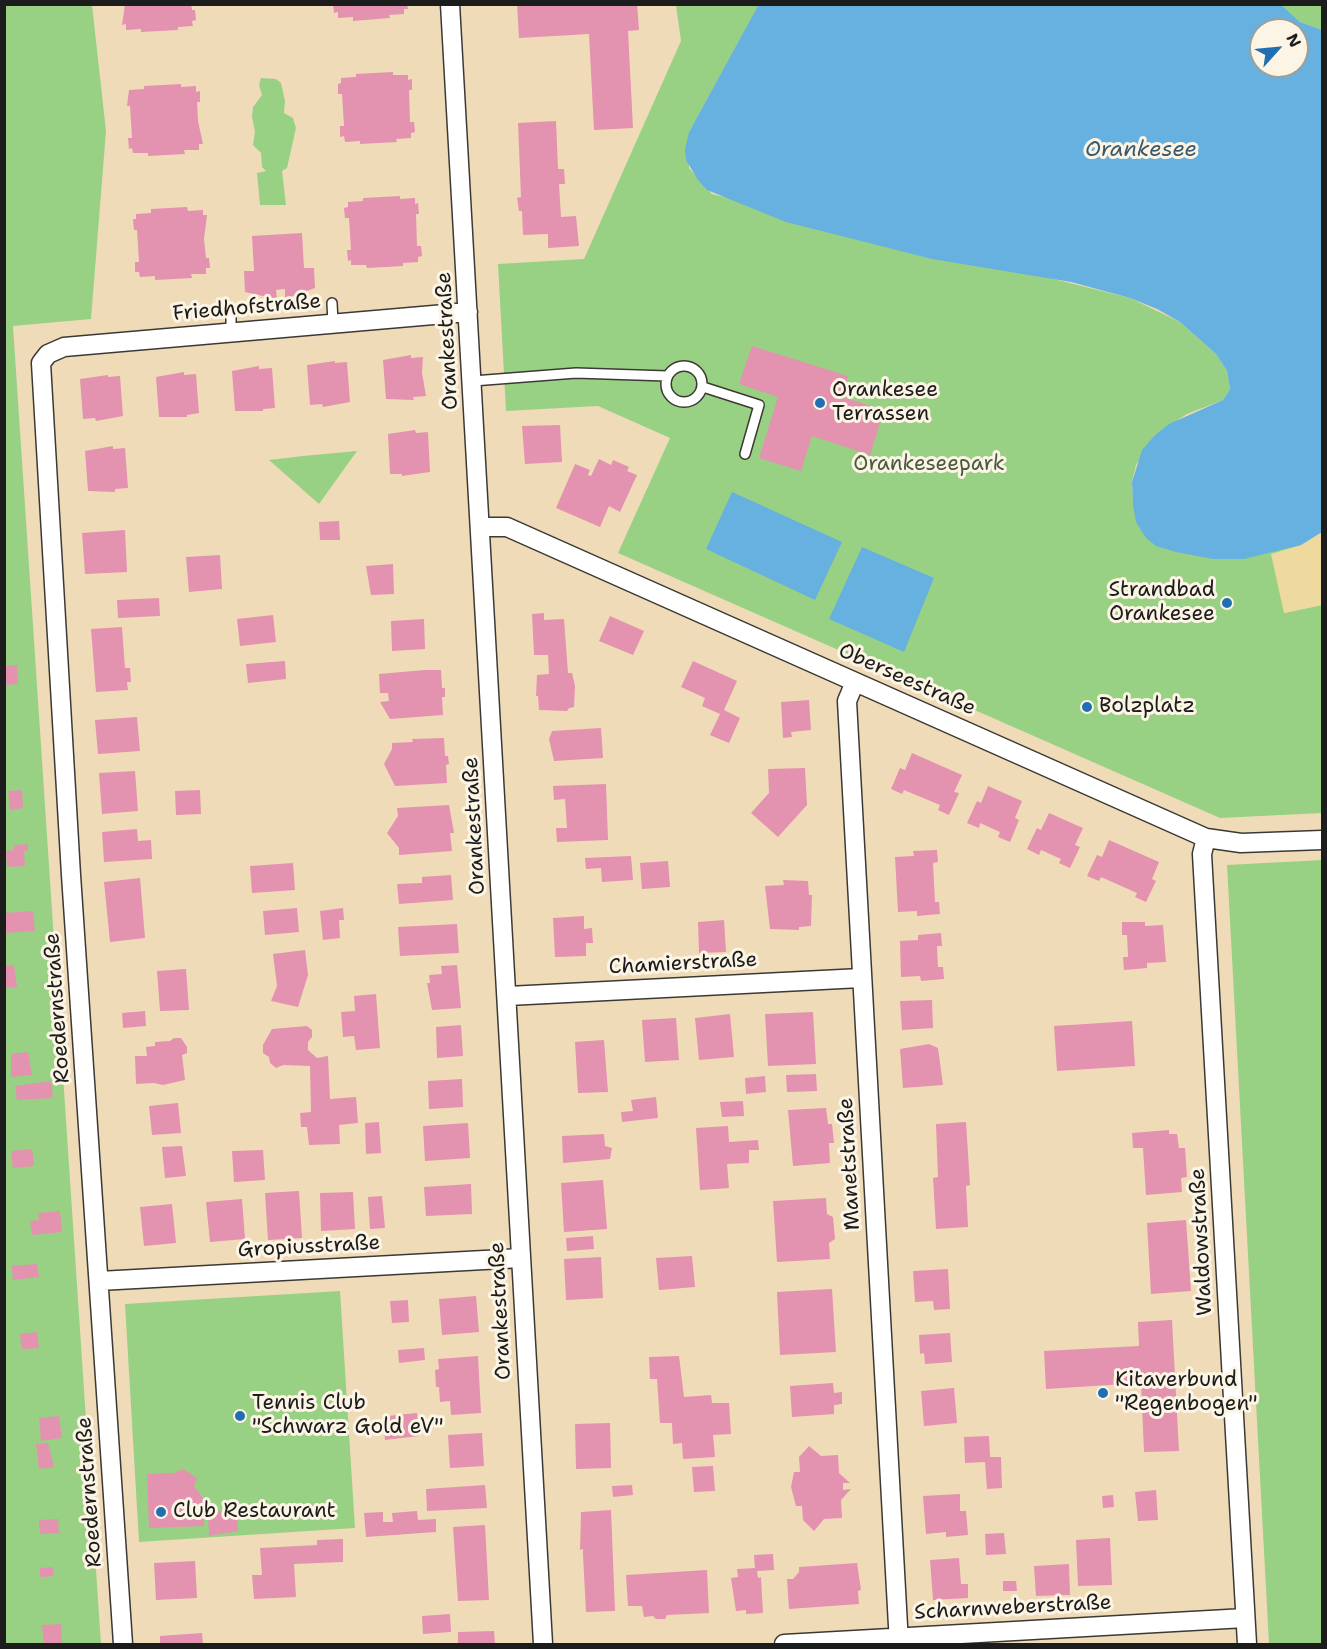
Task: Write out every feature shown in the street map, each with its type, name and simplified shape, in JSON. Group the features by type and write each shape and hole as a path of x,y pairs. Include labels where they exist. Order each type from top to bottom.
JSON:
{"street":[{"name":"Orankestraße","path":"450,4 543,1644"},
{"name":"Friedhofstraße","path":"40,368 48,354 64,347 468,312"},
{"name":"Roedernstraße","path":"40,368 123,1644"},
{"name":"Oberseestraße","path":"481,527 507,527 1206,838 1241,843 1323,840"},
{"name":"Manetstraße","path":"855,682 847,701 899,1641"},
{"name":"Waldowstraße","path":"1206,838 1202,854 1247,1644"},
{"name":"Chamierstraße","path":"508,996 861,978"},
{"name":"Gropiusstraße","path":"99,1281 521,1258"},
{"name":"Scharnweberstraße","path":"784,1644 899,1641 1245,1618"}],"lane":[{"path":"332,303 333,323"},
{"path":"231,311 231,332"},
{"path":"472,381 576,373 667,376 681,365 693,367 701,375 703,387 692,400 679,401 674,399 666,388 667,376"},
{"path":"703,387 759,405 745,454"}],"green space":[{"path":"5,5 92,5 106,131 91,319 13,326 101,1644 5,1644"},
{"name":"Orankeseepark","path":"676,5 759,5 689,132 689,168 712,194 1130,298 1180,322 1216,354 1227,371 1230,389 1223,400 1187,414 1155,435 1136,465 1132,482 1133,505 1322,532 1301,545 1284,613 1322,605 1322,813 1220,818 618,553 670,438 598,406 506,411 498,264 584,259 681,41"},
{"path":"1280,5 1322,5 1322,30 1309,25 1309,18 1295,18"},
{"path":"261,78 276,79 281,83 285,101 284,113 293,118 296,128 287,168 282,171 286,205 260,205 257,173 266,171 262,167 261,153 253,145 255,132 252,117 253,107 262,95 259,85"},
{"path":"357,451 319,504 269,460 303,456"},
{"path":"1322,860 1322,1644 1269,1644 1227,865"},
{"name":"Tennis Club \"Schwarz Gold eV\"","path":"340,1291 355,1528 139,1542 125,1304"}],"sand":[{"path":"1322,532 1322,605 1284,613 1271,554 1301,545"}],"water":[{"name":"Orankesee","path":"759,4 1280,4 1296,18 1249,18 1249,78 1309,78 1309,25 1322,30 1322,532 1301,545 1244,559 1213,559 1176,552 1156,546 1146,538 1136,522 1133,505 1132,482 1142,450 1169,424 1223,400 1230,389 1227,371 1216,354 1180,322 1130,298 1071,282 932,259 786,222 707,190 686,160 685,150 689,132"},
{"path":"732,492 842,542 815,600 706,549"},
{"path":"862,547 934,578 904,652 829,619"}],"building":[{"path":"125,4 191,4 192,10 195,10 196,20 192,21 193,26 178,27 178,30 141,32 141,29 126,30 126,24 122,25"},
{"path":"333,4 407,4 408,9 404,9 404,14 389,15 390,18 353,21 353,17 338,18 338,12 334,13"},
{"path":"517,4 637,4 639,30 628,31 633,128 594,130 589,34 519,38"},
{"path":"393,72 393,75 408,75 408,80 412,79 412,90 409,90 410,122 414,122 415,132 411,133 411,138 396,139 397,142 360,144 360,141 345,142 344,136 340,137 340,126 344,126 342,94 338,94 338,84 341,83 341,78 356,77 356,74"},
{"path":"181,84 181,87 196,86 196,92 200,91 200,102 197,102 198,121 203,144 199,144 199,150 184,150 185,154 148,156 148,153 133,153 132,148 129,149 128,138 132,138 130,106 127,106 129,90 144,89 144,86"},
{"path":"556,121 558,169 564,169 565,184 559,184 561,217 576,216 579,246 548,248 548,234 523,235 522,211 519,211 517,198 521,197 518,123"},
{"path":"400,196 400,199 415,198 415,204 418,203 417,246 421,246 422,256 418,257 418,262 403,263 403,266 367,268 366,265 351,265 351,260 348,261 347,250 351,250 349,218 345,218 344,208 348,207 348,202 363,201 363,198"},
{"path":"187,207 188,211 203,210 203,215 207,215 204,239 206,258 209,258 210,268 206,268 206,274 191,274 192,278 155,280 155,276 140,277 139,272 135,272 135,262 139,262 137,230 134,230 133,219 136,219 136,214 151,213 151,209"},
{"path":"302,233 304,268 314,268 315,288 285,299 285,289 276,290 277,299 245,292 244,271 254,271 252,236"},
{"name":"Orankesee Terrassen","path":"752,346 848,376 842,397 884,410 870,455 812,436 801,471 759,458 778,397 739,384"},
{"path":"411,355 411,358 423,357 422,373 426,396 413,397 414,400 386,399 383,360"},
{"path":"335,361 335,363 347,362 350,402 323,407 322,404 310,405 307,365"},
{"path":"259,366 259,369 272,368 275,408 263,409 263,411 235,411 232,371"},
{"path":"184,372 184,375 196,374 199,413 187,415 187,417 159,417 156,377"},
{"path":"108,375 108,377 120,376 123,416 96,421 95,418 83,419 80,379"},
{"path":"560,425 562,462 525,464 522,426"},
{"path":"415,430 416,433 428,432 430,472 402,476 402,474 390,474 388,434"},
{"path":"113,446 113,449 125,448 128,488 115,489 115,492 88,491 85,451"},
{"path":"599,459 611,465 613,460 629,467 627,471 637,475 620,512 609,506 600,527 556,508 575,464 590,470 588,475 591,476"},
{"path":"339,521 340,540 320,540 319,522"},
{"path":"125,530 127,572 85,574 82,533"},
{"path":"220,555 222,589 189,592 186,557"},
{"path":"393,564 394,594 371,595 366,566"},
{"path":"159,598 160,616 118,618 117,600"},
{"path":"544,613 544,620 564,619 568,673 572,673 575,686 574,707 567,711 539,710 538,696 536,696 537,675 549,674 548,655 534,655 532,614"},
{"path":"273,615 276,642 240,646 237,619"},
{"path":"610,616 644,631 633,655 599,641"},
{"path":"424,619 425,649 392,651 391,621"},
{"path":"122,627 125,668 130,668 131,682 127,682 128,690 96,692 91,629"},
{"path":"285,661 286,679 248,683 246,664"},
{"path":"693,661 737,681 724,710 740,718 729,743 710,735 720,714 702,706 705,698 681,687"},
{"path":"17,665 18,684 4,685 4,666"},
{"path":"441,670 442,688 445,688 445,697 442,697 443,715 390,719 380,702 389,701 388,693 380,693 379,674"},
{"path":"809,700 811,730 791,732 792,737 783,738 781,702"},
{"path":"137,717 140,751 98,754 95,720"},
{"path":"601,728 603,758 554,761 549,739 552,731"},
{"path":"444,738 445,756 448,756 449,764 446,765 447,783 395,786 384,764 392,749 392,743 413,742 412,739"},
{"path":"912,753 962,775 954,792 959,793 949,815 938,810 940,805 904,790 902,794 891,789 900,768 905,770"},
{"path":"805,768 807,805 778,837 751,813 769,793 768,769"},
{"path":"135,771 138,811 102,814 99,773"},
{"path":"606,784 608,840 557,842 556,828 567,828 565,799 554,800 553,786"},
{"path":"988,786 1022,801 1015,818 1019,820 1010,842 998,837 1000,832 980,823 979,828 967,823 977,801 981,803"},
{"path":"22,790 23,808 10,810 8,791"},
{"path":"200,790 201,814 176,815 175,791"},
{"path":"449,805 454,833 450,833 452,851 399,855 399,848 387,833 398,816 397,808"},
{"path":"1049,813 1083,828 1075,845 1080,847 1070,868 1059,863 1061,859 1041,850 1039,855 1027,849 1037,828 1041,830"},
{"path":"137,829 138,841 151,840 152,859 104,862 102,832"},
{"path":"1109,840 1159,862 1152,879 1156,881 1146,902 1135,897 1137,893 1101,877 1099,881 1087,876 1097,855 1102,857"},
{"path":"28,844 28,851 24,851 25,866 7,867 6,851 14,850 14,845"},
{"path":"937,850 938,862 933,863 935,902 939,902 940,914 917,916 917,911 898,912 895,857 914,856 913,851"},
{"path":"631,856 633,880 602,882 601,868 586,869 585,858"},
{"path":"668,861 670,887 642,889 640,863"},
{"path":"293,863 295,890 252,893 250,866"},
{"path":"451,875 453,900 399,904 397,884 422,883 422,877"},
{"path":"140,878 145,938 110,942 104,882"},
{"path":"783,880 808,881 809,895 812,895 811,926 799,927 799,930 770,929 765,886 784,885"},
{"path":"297,908 299,932 265,935 263,911"},
{"path":"343,908 344,920 339,920 340,938 323,940 320,911"},
{"path":"33,911 35,931 4,933 4,913"},
{"path":"584,916 584,929 592,928 593,943 586,943 586,956 555,957 553,918"},
{"path":"724,920 726,952 699,953 698,922"},
{"path":"1122,922 1145,922 1145,926 1163,925 1166,962 1147,963 1147,968 1124,970 1123,957 1128,957 1127,935 1122,935"},
{"path":"457,924 459,953 400,956 398,927"},
{"path":"941,933 942,946 937,946 938,967 943,967 944,979 921,981 920,976 901,977 900,941 918,940 918,935"},
{"path":"305,950 308,975 298,1007 271,1001 277,986 273,954"},
{"path":"14,965 17,987 4,988 4,966"},
{"path":"457,965 461,1008 432,1010 427,983 430,983 429,975 442,974 441,966"},
{"path":"186,969 189,1010 160,1011 157,971"},
{"path":"376,994 380,1048 356,1050 354,1036 343,1037 341,1012 355,1011 354,996"},
{"path":"932,1000 933,1028 902,1030 900,1001"},
{"path":"145,1011 146,1026 123,1028 122,1013"},
{"path":"813,1012 816,1064 768,1066 765,1014"},
{"path":"730,1014 734,1057 699,1060 695,1018"},
{"path":"676,1018 679,1060 645,1062 642,1020"},
{"path":"1132,1021 1135,1066 1057,1071 1054,1026"},
{"path":"461,1025 463,1056 437,1058 436,1027"},
{"path":"307,1026 312,1030 308,1050 317,1058 328,1056 330,1099 356,1097 358,1123 339,1125 340,1144 309,1145 307,1127 301,1127 300,1113 311,1112 310,1066 283,1065 276,1068 270,1063 269,1057 263,1053 263,1045 272,1029"},
{"path":"174,1038 181,1038 187,1047 187,1053 182,1055 185,1080 163,1085 136,1084 135,1056 147,1056 146,1047 155,1046 155,1042 170,1041"},
{"path":"604,1040 608,1092 578,1093 575,1042"},
{"path":"929,1044 938,1048 943,1085 903,1088 900,1049"},
{"path":"28,1052 32,1075 11,1077 11,1054"},
{"path":"816,1074 817,1091 787,1092 786,1075"},
{"path":"765,1076 766,1092 746,1094 745,1078"},
{"path":"462,1079 463,1107 429,1109 428,1081"},
{"path":"51,1081 53,1098 17,1100 15,1086"},
{"path":"656,1097 658,1118 622,1122 621,1112 633,1111 631,1100"},
{"path":"743,1101 744,1116 722,1117 720,1102"},
{"path":"178,1103 181,1133 152,1135 149,1106"},
{"path":"826,1108 828,1124 832,1124 834,1143 829,1143 830,1163 793,1166 788,1110"},
{"path":"379,1122 381,1153 366,1154 365,1123"},
{"path":"966,1122 970,1185 966,1186 968,1227 936,1229 933,1178 938,1177 936,1124"},
{"path":"468,1123 470,1158 425,1161 423,1126"},
{"path":"728,1126 729,1142 758,1140 759,1150 749,1150 749,1163 727,1164 729,1188 700,1190 696,1128"},
{"path":"1169,1130 1169,1134 1177,1134 1179,1148 1185,1148 1187,1177 1181,1178 1182,1192 1146,1195 1143,1148 1133,1148 1132,1133"},
{"path":"604,1134 605,1146 612,1148 610,1159 563,1163 562,1136"},
{"path":"182,1146 186,1176 165,1178 162,1147"},
{"path":"32,1149 34,1166 13,1168 11,1151"},
{"path":"263,1150 265,1180 234,1182 232,1151"},
{"path":"603,1180 607,1229 564,1232 561,1183"},
{"path":"471,1184 472,1214 426,1216 424,1187"},
{"path":"299,1191 302,1238 268,1240 265,1193"},
{"path":"353,1192 355,1229 321,1231 320,1193"},
{"path":"382,1196 385,1228 370,1229 368,1197"},
{"path":"826,1198 827,1214 833,1217 835,1239 829,1243 830,1259 777,1262 773,1201"},
{"path":"242,1199 245,1239 210,1242 206,1202"},
{"path":"172,1204 176,1243 144,1246 140,1207"},
{"path":"60,1211 62,1232 32,1235 30,1221 39,1220 38,1213"},
{"path":"1186,1220 1191,1291 1151,1294 1147,1223"},
{"path":"593,1236 594,1249 567,1251 566,1238"},
{"path":"692,1256 695,1287 659,1290 656,1258"},
{"path":"601,1257 603,1298 566,1300 564,1259"},
{"path":"37,1264 39,1277 13,1280 12,1266"},
{"path":"948,1269 950,1309 934,1310 933,1301 915,1302 913,1271"},
{"path":"832,1289 836,1352 780,1355 777,1292"},
{"path":"476,1296 479,1332 442,1335 439,1299"},
{"path":"408,1300 409,1322 392,1323 390,1301"},
{"path":"1172,1320 1179,1451 1144,1452 1141,1383 1046,1389 1044,1351 1139,1346 1138,1322"},
{"path":"37,1332 39,1348 22,1349 20,1334"},
{"path":"950,1333 952,1362 925,1364 924,1353 920,1354 919,1335"},
{"path":"424,1348 425,1360 399,1363 398,1350"},
{"path":"478,1356 481,1413 451,1415 450,1401 440,1402 439,1387 436,1387 435,1370 439,1369 438,1359"},
{"path":"679,1356 684,1397 711,1395 712,1403 729,1403 731,1434 713,1435 715,1457 683,1459 682,1443 673,1444 672,1423 660,1423 657,1379 650,1379 649,1357"},
{"path":"833,1383 834,1393 842,1392 842,1404 834,1405 834,1414 792,1417 790,1386"},
{"path":"954,1388 957,1423 924,1426 921,1391"},
{"path":"417,1413 419,1436 385,1440 384,1428 388,1428 387,1416"},
{"path":"59,1416 62,1438 41,1441 39,1418"},
{"path":"610,1423 611,1468 576,1469 575,1424"},
{"path":"482,1433 484,1466 450,1468 448,1435"},
{"path":"989,1436 990,1457 1001,1457 1002,1488 987,1489 985,1462 965,1463 964,1437"},
{"path":"48,1443 54,1467 39,1469 36,1444"},
{"path":"809,1446 821,1456 838,1455 839,1473 850,1483 843,1483 843,1490 851,1489 841,1500 842,1518 824,1519 814,1531 803,1520 802,1506 796,1506 791,1487 794,1472 800,1472 799,1457"},
{"path":"713,1466 715,1491 694,1492 692,1467"},
{"path":"183,1469 197,1478 194,1486 203,1498 204,1526 149,1528 147,1474 174,1473"},
{"path":"485,1485 487,1508 427,1511 426,1489"},
{"path":"632,1485 633,1495 613,1497 612,1486"},
{"path":"1156,1490 1158,1520 1138,1521 1135,1492"},
{"path":"960,1494 960,1511 966,1511 968,1535 946,1537 946,1532 926,1534 923,1496"},
{"path":"1113,1495 1114,1507 1103,1508 1102,1496"},
{"path":"237,1510 238,1531 209,1536 208,1512"},
{"path":"611,1510 615,1611 586,1612 583,1549 580,1550 581,1512"},
{"path":"417,1511 418,1520 436,1519 436,1532 366,1537 364,1513 383,1512 383,1522 393,1522 392,1513"},
{"path":"58,1519 59,1533 40,1534 39,1520"},
{"path":"485,1525 489,1600 458,1601 453,1527"},
{"path":"1004,1533 1006,1554 986,1555 985,1534"},
{"path":"1110,1538 1112,1585 1078,1586 1076,1540"},
{"path":"343,1539 343,1562 294,1564 296,1597 254,1599 252,1575 262,1575 260,1548 317,1545 317,1540"},
{"path":"773,1554 774,1570 757,1571 758,1578 761,1577 763,1613 746,1614 746,1610 736,1611 731,1578 738,1577 737,1569 755,1568 754,1555"},
{"path":"959,1558 961,1584 968,1584 968,1598 933,1600 930,1560"},
{"path":"195,1561 197,1598 156,1600 154,1563"},
{"path":"857,1563 861,1590 858,1591 859,1604 789,1609 787,1579 793,1579 799,1572 799,1567"},
{"path":"1069,1564 1070,1595 1036,1596 1034,1566"},
{"path":"53,1567 54,1576 40,1577 40,1568"},
{"path":"707,1570 709,1613 667,1615 665,1619 656,1619 653,1616 644,1617 642,1606 628,1606 626,1575"},
{"path":"1003,1581 1016,1581 1017,1591 1003,1591"},
{"path":"450,1614 451,1632 423,1634 422,1616"},
{"path":"61,1624 62,1644 44,1644 42,1625"},
{"path":"494,1631 495,1644 458,1644 458,1632"},
{"path":"202,1633 203,1644 160,1644 160,1636"}],"place":[{"name":"Orankesee Terrassen","path":"820,403"},
{"name":"Strandbad Orankesee","path":"1227,603"},
{"name":"Bolzplatz","path":"1087,707"},
{"name":"Kitaverbund \"Regenbogen\"","path":"1103,1393"},
{"name":"Tennis Club \"Schwarz Gold eV\"","path":"240,1416"},
{"name":"Club Restaurant","path":"161,1512"}]}
